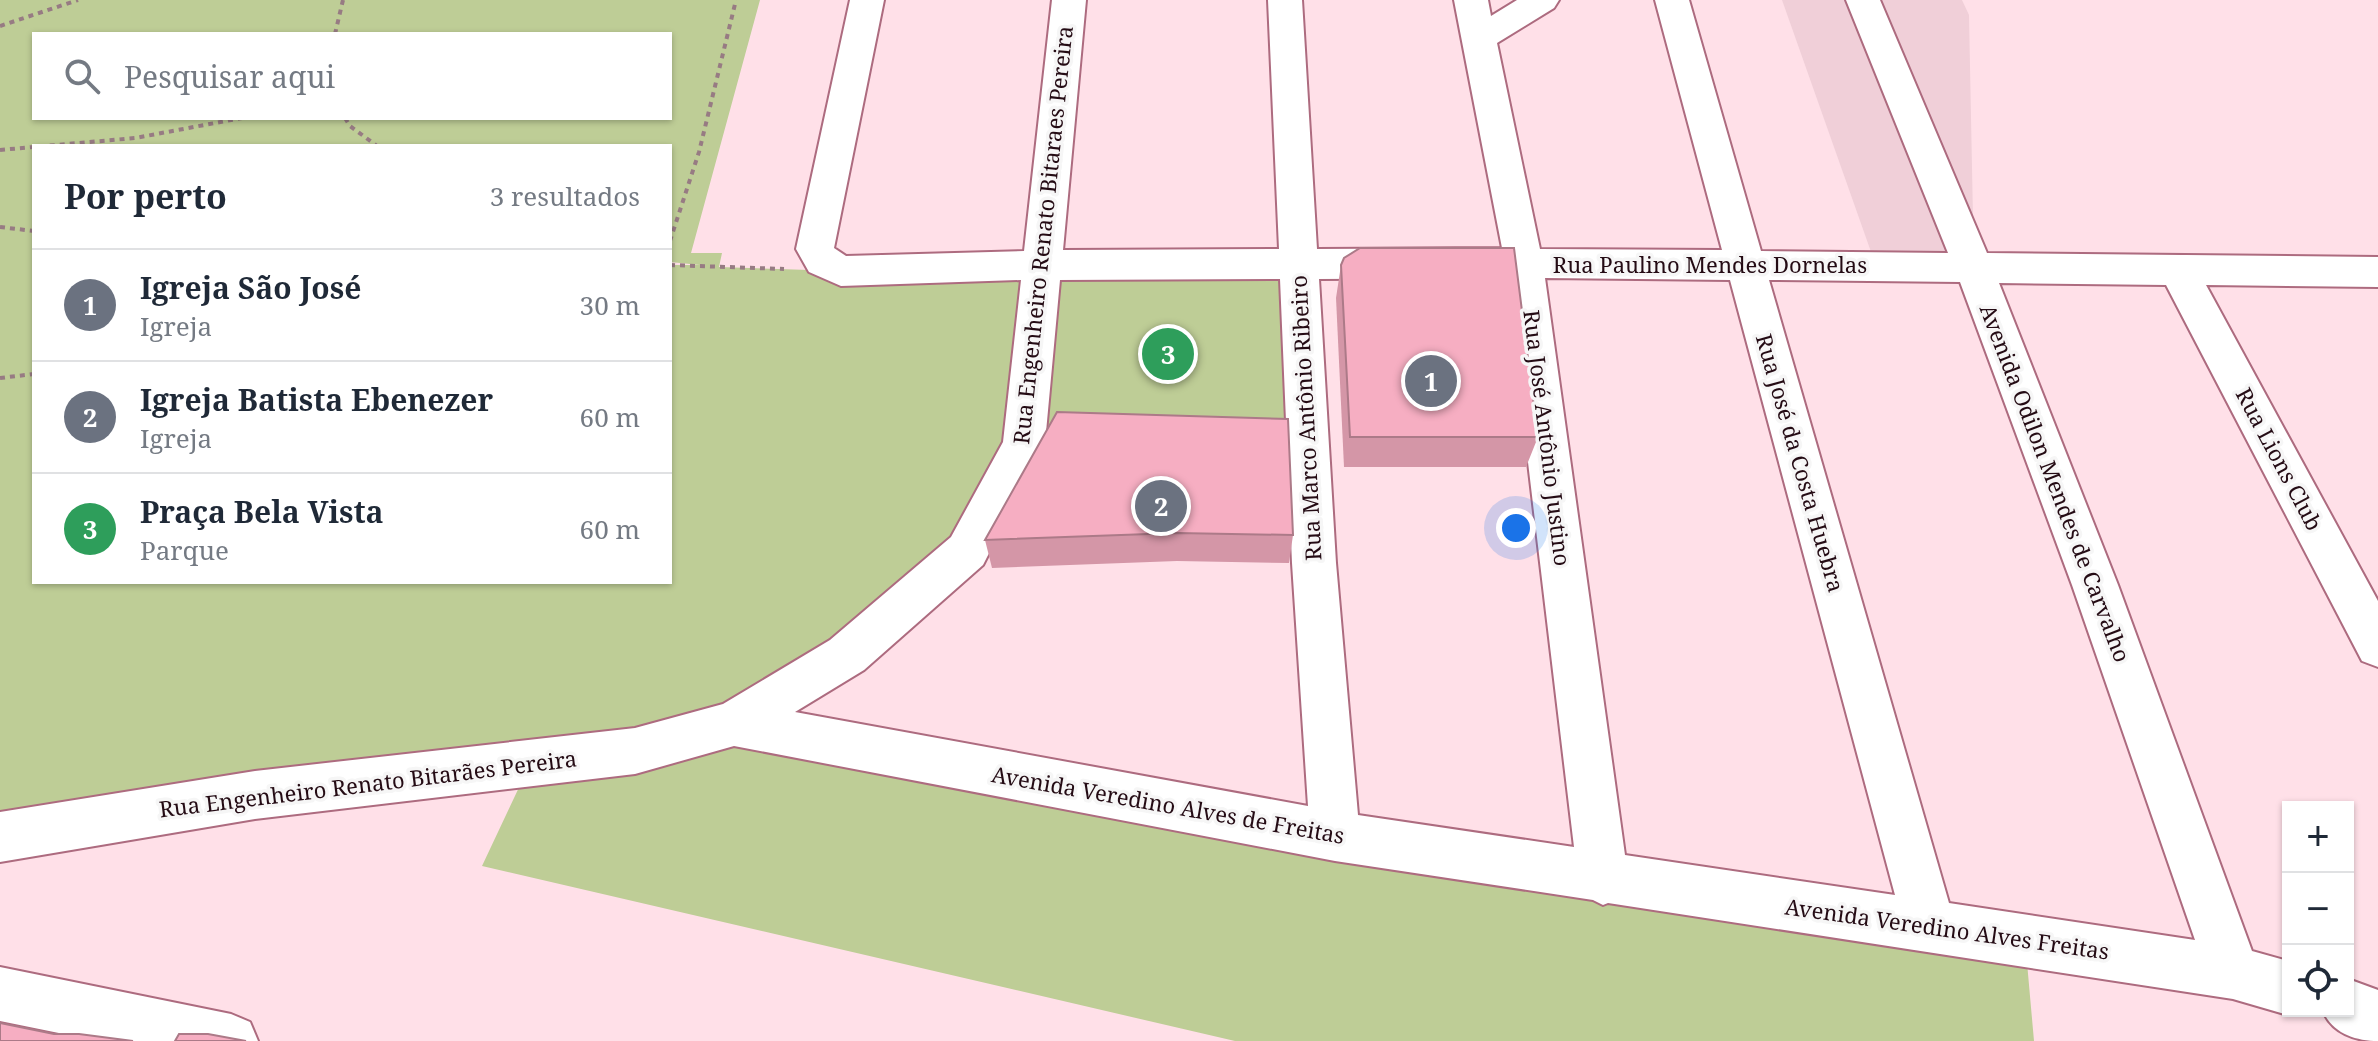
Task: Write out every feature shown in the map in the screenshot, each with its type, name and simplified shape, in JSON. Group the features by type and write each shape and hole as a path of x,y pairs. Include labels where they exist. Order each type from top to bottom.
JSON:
{"street":[{"path":"841,271 823,262 815,249 867,0"},
{"name":"Rua Engenheiro Renato Bitaraes Pereira","path":"734,723 847,655 967,551 1024,443 1069,0"},
{"name":"Rua Marco Antônio Ribeiro","path":"1285,0 1314,563 1335,836"},
{"path":"1474,20 1542,0"},
{"name":"Rua José da Costa Huebra","path":"1672,0 1929,925"},
{"name":"Avenida Odilon Mendes de Carvalho","path":"1863,0 1974,268 2095,585 2233,972"},
{"name":"Rua José Antônio Justino","path":"1474,20 1524,263 1603,879"},
{"name":"Rua Paulino Mendes Dornelas","path":"841,271 1043,265 1524,263 2378,272"},
{"name":"Rua Lions Club","path":"2179,272 2378,646"},
{"name":"Avenida Veredino Alves de Freitas","path":"734,723 1335,836 1603,879"},
{"name":"Rua Engenheiro Renato Bitarães Pereira","path":"0,837 255,795 635,751 734,723"},
{"name":"Avenida Veredino Alves Freitas","path":"1603,879 2233,972 2282,986"},
{"path":"0,994 231,1041"}],"path":[{"path":"0,26 78,0"},
{"path":"335,32 343,0"},
{"path":"672,236 684,205 717,84 736,0"},
{"path":"68,144 135,138 231,120"},
{"path":"346,120 374,144"},
{"path":"0,150 32,147"},
{"path":"0,227 32,231"},
{"path":"672,265 841,271"},
{"path":"0,378 32,374"}],"shaded area":[{"path":"1782,0 1962,0 1969,15 1974,268 1876,266"}],"green space":[{"path":"0,0 760,0 691,253 722,253 719,267 841,271 1297,263 1307,450 967,551 736,723 2025,940 2034,1041 1235,1041 482,866 530,764 0,837"}],"building":[{"path":"1360,248 1514,248 1538,437 1350,437 1341,265 1344,258"},
{"path":"1057,412 1288,419 1293,535 1177,533 985,540"},
{"path":"0,1023 54,1034 133,1041 0,1041"},
{"path":"179,1034 208,1034 246,1041 175,1041"}],"place":[{"name":"Praça Bela Vista","path":"1168,354"},
{"name":"Igreja São José","path":"1431,381"},
{"name":"Igreja Batista Ebenezer","path":"1161,506"}]}
